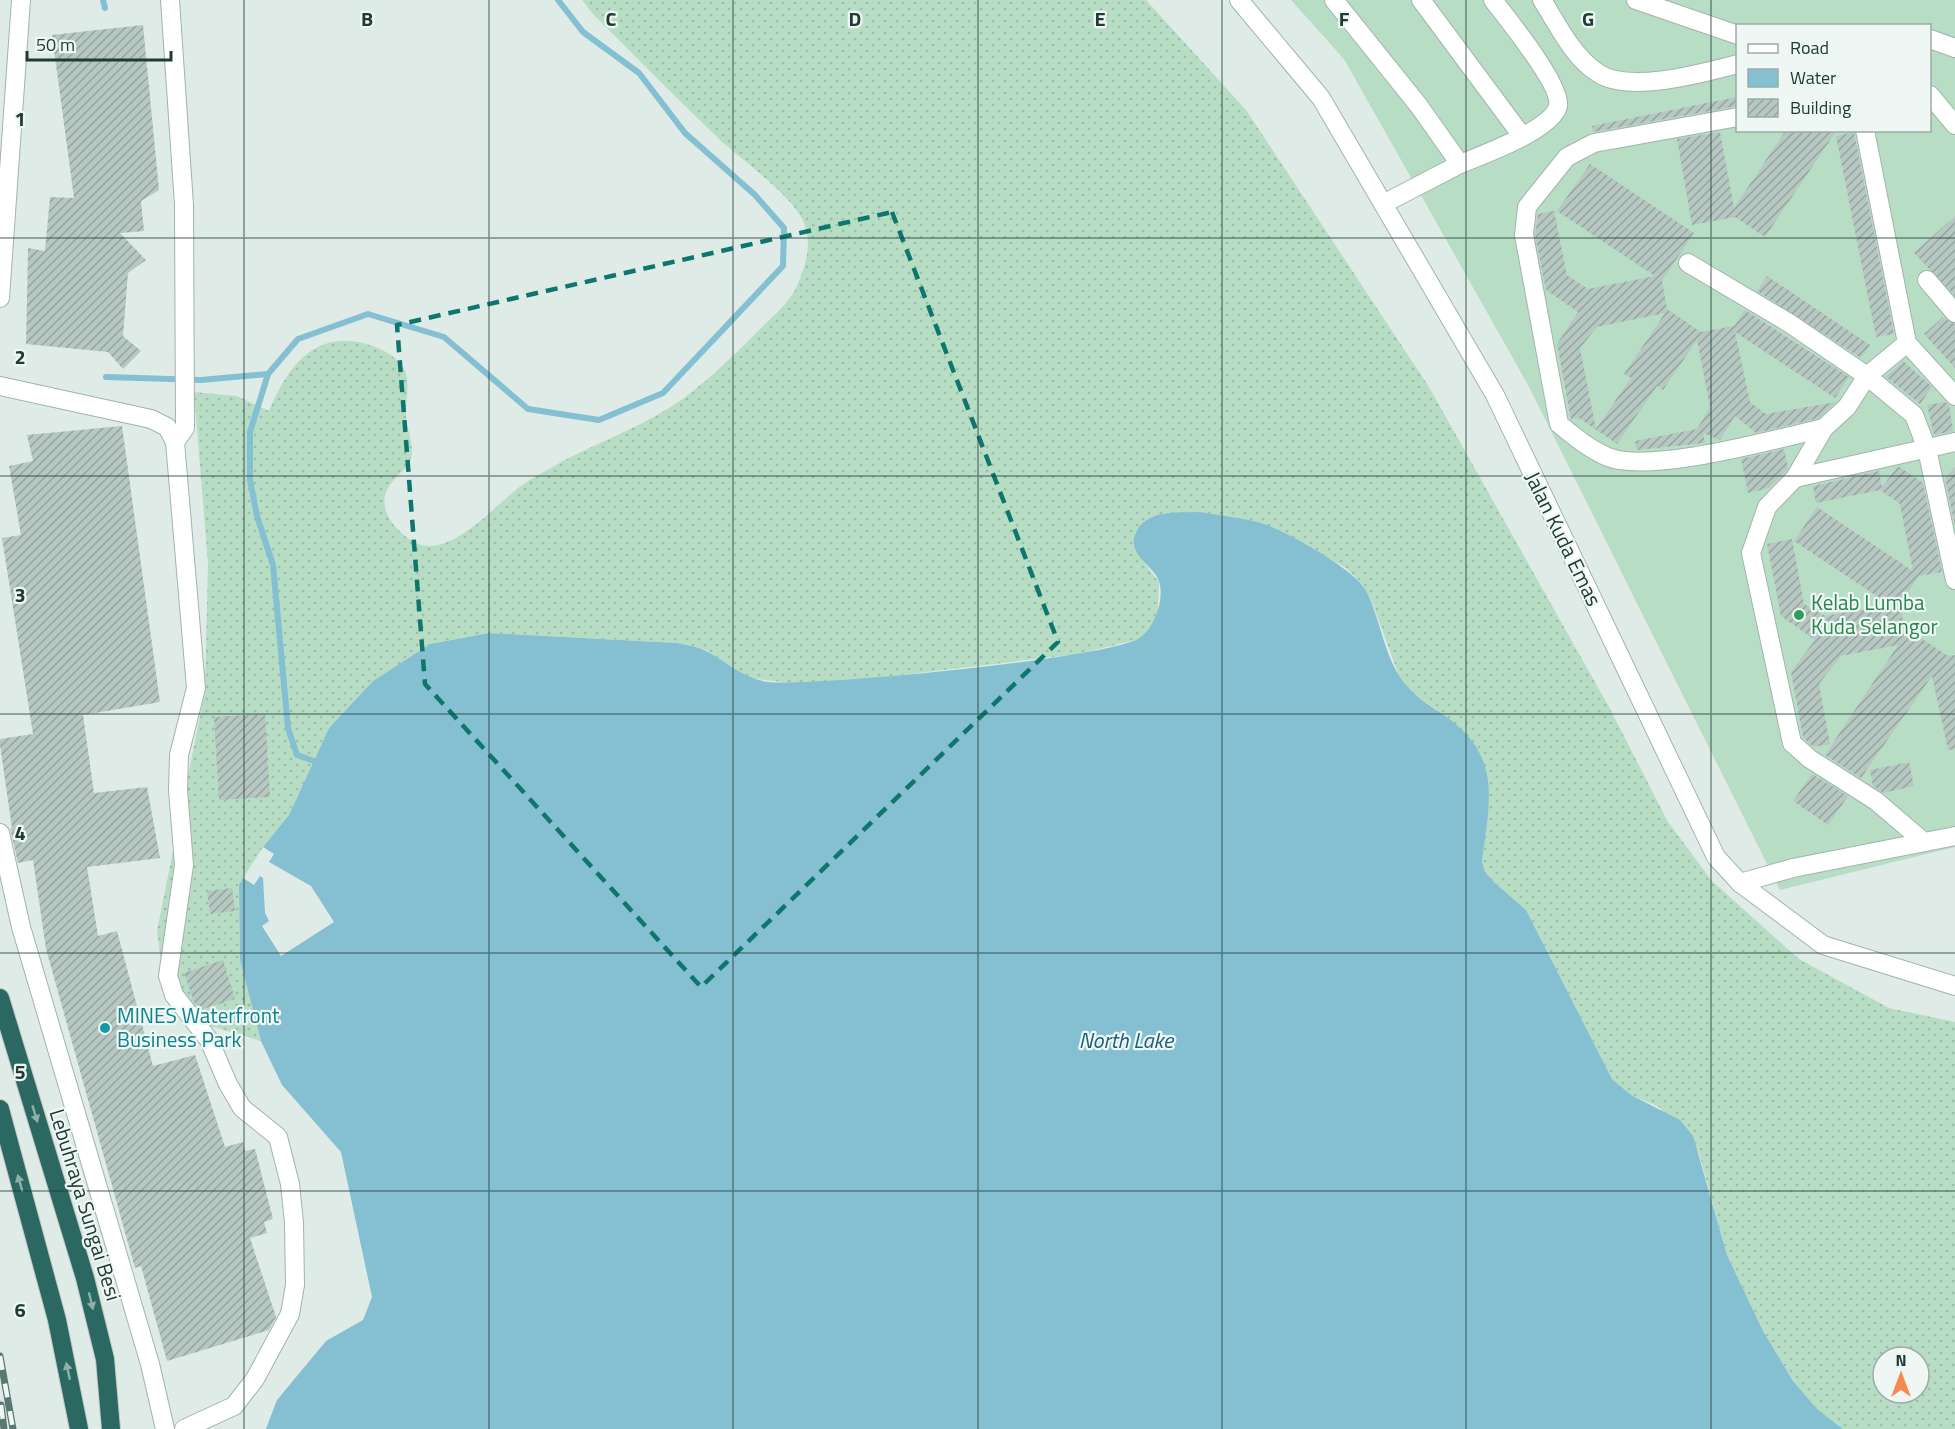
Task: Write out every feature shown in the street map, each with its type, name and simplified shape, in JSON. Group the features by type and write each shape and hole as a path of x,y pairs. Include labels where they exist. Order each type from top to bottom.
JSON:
{"highway":[{"name":"Lebuhraya Sungai Besi","path":"0,998 86,1278 105,1359 111,1429"},
{"path":"0,1109 57,1320 79,1429"}],"street":[{"path":"0,298 21,0"},
{"path":"171,0 184,205 184,428 175,442"},
{"name":"Jalan Kuda Emas","path":"1239,0 1321,98 1495,395 1716,857 1740,883 1823,945 1955,986"},
{"path":"1334,0 1419,106 1460,164"},
{"path":"1421,0 1494,94 1522,136"},
{"path":"1383,204 1460,164 1522,136 1555,114 1558,97 1536,57 1493,0"},
{"path":"1542,0 1578,55 1599,74 1629,81 1696,75 1736,64"},
{"path":"1636,0 1736,35"},
{"path":"1931,40 1955,48"},
{"path":"1931,97 1955,124"},
{"path":"1736,117 1594,144 1567,157 1527,207 1524,235 1559,424 1585,444 1609,457 1643,463 1740,447 1824,428"},
{"path":"1865,132 1907,343 1955,396"},
{"path":"1688,263 1790,323 1868,376 1914,415 1927,449 1955,580"},
{"path":"1927,280 1955,313"},
{"path":"1907,343 1868,376 1847,407 1824,428 1795,478 1767,507 1751,553 1792,743 1810,759 1876,801 1924,842"},
{"path":"0,386 151,420 167,427 175,442 196,687 179,755 178,790 184,865 168,976 174,995 208,1040 242,1108 278,1137 290,1184 296,1285 290,1314 255,1379 234,1406 184,1429"},
{"path":"1795,478 1955,442"},
{"path":"0,833 21,927 150,1364 165,1429"},
{"path":"1740,883 1793,868 1955,836"}],"highlighted area":[{"path":"892,212 1058,642 701,987 425,684 397,325"}],"green space":[{"path":"582,0 1146,0 1246,110 1429,387 1609,707 1668,822 1712,881 1799,959 1889,1008 1955,1022 1955,1429 1843,1429 1817,1409 1793,1381 1763,1331 1727,1255 1699,1154 1659,1107 1631,1095 1612,1079 1526,910 1485,872 1482,862 1489,798 1437,710 1412,693 1399,676 1373,605 1363,585 1346,568 1292,538 1176,514 1153,516 1144,521 1139,556 1159,582 1158,610 1153,625 1140,639 1078,654 851,681 790,683 749,678 706,650 677,643 489,633 430,644 373,681 329,728 289,815 263,847 239,885 240,960 261,1041 197,1022 162,968 157,931 205,691 208,563 194,392 237,396 269,411 285,379 295,365 320,346 336,341 353,341 373,346 387,353 399,362 405,371 408,387 406,420 412,456 405,469 387,490 385,506 387,514 402,534 416,543 429,546 456,538 529,480 578,453 654,417 681,400 736,353 793,294 807,256 808,240 804,223 798,212 778,189 702,123 592,13"},
{"name":"Kelab Lumba Kuda Selangor","path":"1291,0 1955,0 1955,847 1780,890 1527,383 1344,59"}],"water":[{"name":"North Lake","path":"1200,512 1267,525 1305,544 1349,572 1365,589 1389,656 1405,684 1466,733 1478,749 1485,766 1488,783 1489,801 1482,862 1485,872 1526,910 1612,1079 1631,1095 1680,1120 1693,1136 1727,1255 1763,1331 1793,1381 1817,1409 1843,1429 266,1429 277,1400 326,1341 363,1320 372,1297 341,1152 282,1085 261,1041 240,960 239,885 263,847 289,815 329,728 373,681 430,644 489,633 677,643 704,650 744,674 768,682 841,680 899,675 1079,654 1120,645 1141,637 1155,618 1160,602 1160,586 1156,575 1134,546 1134,538 1140,525 1154,516 1163,514"}],"pier":[{"path":"263,847 274,854 269,862 311,886 334,922 281,956 262,926 269,921 265,913 263,878 260,876 254,885 243,878"}],"building":[{"path":"143,25 159,190 141,201 144,231 120,233 146,260 128,273 123,336 141,351 123,369 108,352 26,344 28,248 45,251 50,197 74,198 52,35"},
{"path":"1736,97 1736,106 1593,132 1592,126"},
{"path":"1720,132 1734,208 1785,132 1836,132 1765,237 1735,217 1692,225 1677,139"},
{"path":"1854,132 1894,334 1876,337 1836,136"},
{"path":"1590,164 1694,233 1662,281 1667,309 1701,332 1734,326 1745,310 1849,377 1835,398 1735,332 1750,402 1766,414 1836,402 1819,418 1756,433 1735,416 1720,440 1703,433 1705,443 1637,450 1635,441 1697,429 1710,407 1697,340 1663,390 1657,386 1617,444 1579,418 1571,419 1557,344 1578,312 1546,290 1535,235 1538,214 1554,211 1567,275 1588,289 1655,276 1557,211","holes":["1665,313 1624,374 1631,378 1596,429 1580,348 1597,327"]},
{"path":"1955,216 1955,296 1914,253"},
{"path":"1767,276 1870,345 1861,358 1757,291"},
{"path":"1943,317 1955,324 1955,368 1924,334"},
{"path":"1903,361 1932,387 1920,404 1886,377"},
{"path":"1945,402 1949,405 1953,431 1934,435 1927,405"},
{"name":"MINES Waterfront Business Park","path":"122,426 160,702 83,715 94,793 147,787 160,858 87,867 98,936 117,931 153,1066 195,1055 225,1147 243,1142 245,1151 255,1149 273,1219 264,1222 267,1233 250,1238 276,1317 269,1330 167,1361 141,1266 135,1268 46,949 33,860 18,863 10,828 12,828 0,745 0,739 33,734 2,538 21,535 9,466 33,461 27,435"},
{"path":"1784,449 1788,468 1786,471 1769,488 1748,493 1741,459"},
{"path":"1898,466 1923,483 1942,572 1919,576 1900,604 1904,627 1948,656 1955,655 1955,749 1948,750 1932,676 1861,778 1825,755 1898,645 1841,656 1819,684 1830,744 1813,747 1803,737 1791,672 1815,640 1781,616 1767,544 1792,539 1804,604 1825,616 1890,605 1794,541 1817,507 1913,571 1900,504 1880,490 1816,503 1813,486 1879,471 1882,487"},
{"path":"1955,467 1955,526 1945,478"},
{"path":"265,714 270,797 219,800 214,717"},
{"path":"1909,762 1914,786 1883,793 1873,786 1870,770"},
{"path":"1812,774 1848,796 1828,825 1793,801"},
{"path":"232,888 235,911 210,914 207,891"},
{"path":"223,960 235,999 200,1010 194,1002 184,973"}],"waterway":[{"path":"103,0 105,8"},
{"path":"314,761 297,755 288,728 273,565 257,516 250,480 250,432 268,374 298,339 368,314 444,337 528,409 599,420 663,393 783,266 784,228 755,195 685,133 639,73 583,32 558,0"},
{"path":"106,377 201,380 268,374"}],"railway":[{"path":"0,1356 13,1429"},
{"path":"1,1405 4,1429"}],"place":[{"name":"Kelab Lumba Kuda Selangor","path":"1799,615"},
{"name":"MINES Waterfront Business Park","path":"105,1028"}]}
